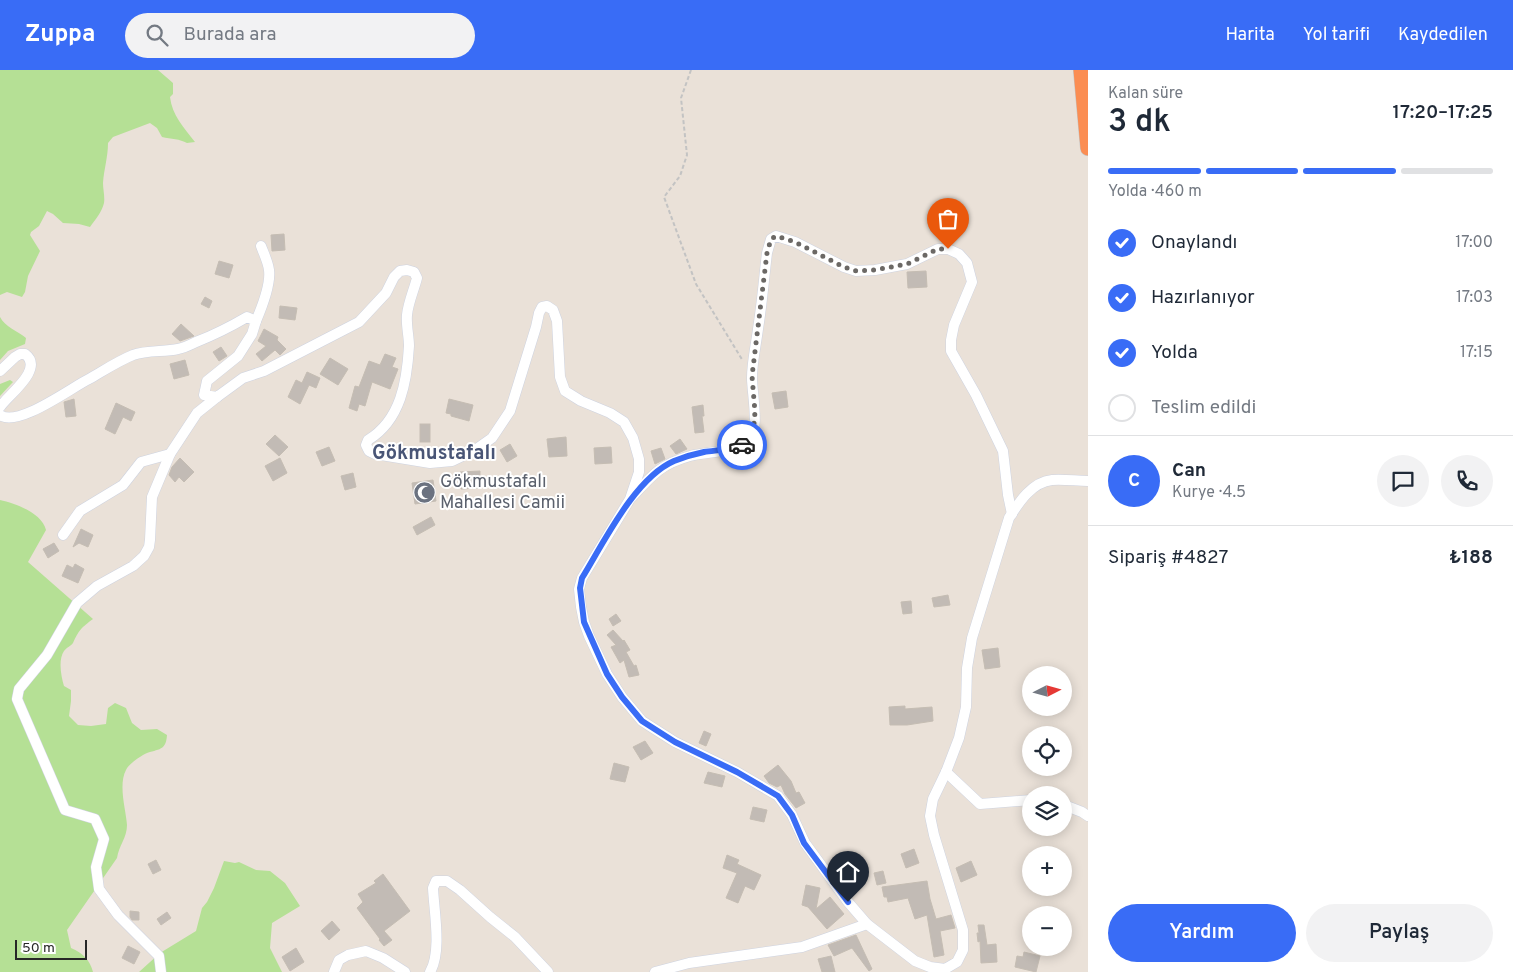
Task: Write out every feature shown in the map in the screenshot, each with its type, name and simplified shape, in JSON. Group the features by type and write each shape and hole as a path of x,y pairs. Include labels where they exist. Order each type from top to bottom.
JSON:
{"highway":[{"path":"1082,70 1088,148"}],"street":[{"path":"1012,514 1003,451 952,351 951,340 954,325 972,282 967,263 959,254 948,249 938,249 907,264 875,270 856,271 844,267 795,242 776,236 771,239 767,253 752,376 755,412 753,435 748,442 734,449 705,452 662,467 630,499 582,578 580,588 584,622 607,674 622,697 642,721 675,742 737,772 778,796 792,815 804,843 867,924 915,961 930,968 945,969 957,962 963,950 963,930 930,816 933,799 960,738 966,707 967,668 972,638 1012,514 1019,501 1033,488 1050,480 1088,481"},
{"path":"217,397 204,394 207,381 238,356 252,334 262,308 269,271 261,246"},
{"path":"161,972 159,956 118,915 99,889 96,867 104,839 95,819 65,810 17,699 19,689 47,654 77,603 97,586 133,566 144,556 149,547 150,540 152,497 170,454 197,413 243,378 272,366 359,322 386,293 394,277 400,271 407,270 414,272 417,278 407,315 409,344 404,388 395,411 378,434 368,440 366,445 369,451 375,454 430,463 452,461 475,450 492,438 510,411 536,327 538,312 542,307 547,306 553,310 557,321 560,377 564,391 581,401 610,413 624,422 633,438 639,459 639,472 630,499"},
{"path":"0,415 8,417 42,407 85,380 134,355 180,349 219,333 247,317 256,321"},
{"path":"0,371 20,354 25,354 30,360 31,365 27,378 0,408"},
{"path":"63,535 80,511 123,486 141,462 170,454"},
{"path":"946,772 980,804 1022,801"},
{"path":"1072,808 1088,816"},
{"path":"430,972 434,965 437,948 432,888 436,881 441,880 447,881 460,890 515,937 548,972"},
{"path":"655,972 689,963 802,947 867,924"},
{"path":"334,972 339,960 348,954 366,951 383,958 405,972"}],"path":[{"path":"691,70 681,98 687,155 680,176 664,197 696,284 752,376"}],"green space":[{"path":"0,70 158,70 173,83 173,94 170,97 173,110 195,142 187,143 162,137 157,128 150,123 113,137 108,143 103,183 104,203 100,213 90,227 63,223 47,211 39,226 30,235 40,251 28,276 25,292 22,297 7,292 0,295"},
{"path":"0,317 8,326 26,338 25,344 8,351 0,360"},
{"path":"10,380 13,382 0,396 0,384"},
{"path":"0,500 27,510 34,514 43,524 46,530 28,562 93,619 81,630 73,643 64,651 61,659 61,673 64,686 71,690 69,716 78,725 106,724 108,708 115,703 126,708 132,723 141,730 157,729 167,735 165,745 160,749 143,755 126,770 123,790 127,830 117,858 67,930 71,948 85,957 93,972 0,972"},
{"path":"224,861 239,862 256,870 270,871 285,883 300,906 272,923 270,948 282,972 139,972 160,953 196,931 202,908 214,888"}],"building":[{"path":"284,234 285,250 272,251 271,235"},
{"path":"219,261 233,265 229,278 215,274"},
{"path":"926,271 927,287 908,288 907,272"},
{"path":"205,297 212,301 209,308 201,304"},
{"path":"280,306 297,308 295,320 279,318"},
{"path":"181,324 194,336 180,341 172,334"},
{"path":"264,329 278,337 277,340 286,349 280,355 275,350 262,361 256,354 266,346 258,341"},
{"path":"221,347 227,356 219,361 213,352"},
{"path":"385,354 396,358 392,367 398,369 390,389 372,382 365,406 359,404 357,411 349,408 355,386 359,387 369,361 380,365"},
{"path":"330,358 348,369 338,385 320,374"},
{"path":"185,360 189,375 174,379 170,364"},
{"path":"307,372 320,378 316,388 309,385 300,404 288,397 296,380 302,383"},
{"path":"786,391 788,407 775,409 772,393"},
{"path":"74,399 76,416 66,417 64,402"},
{"path":"449,399 473,405 469,421 446,413"},
{"path":"116,403 135,412 131,421 123,417 115,434 105,429"},
{"path":"703,405 704,432 695,433 692,407"},
{"path":"420,424 430,424 430,442 420,442"},
{"path":"275,435 288,447 279,456 266,444"},
{"path":"566,437 567,456 549,457 547,439"},
{"path":"680,439 687,449 676,454 670,446"},
{"path":"510,444 517,456 507,462 500,450"},
{"path":"329,447 335,461 322,466 316,452"},
{"path":"611,447 612,463 595,464 594,448"},
{"path":"661,448 665,459 655,464 651,451"},
{"path":"180,458 194,472 184,482 179,477 175,482 169,475 172,467"},
{"path":"280,458 287,473 273,481 265,466"},
{"path":"480,471 480,488 461,489 460,472"},
{"path":"353,473 356,487 345,490 341,476"},
{"name":"Gökmustafalı Mahallesi Camii","path":"433,480 436,501 415,504 412,483"},
{"path":"431,517 435,525 417,535 413,527"},
{"path":"81,529 93,535 88,547 79,543 73,547"},
{"path":"54,543 59,551 48,558 43,549"},
{"path":"75,564 84,569 78,583 62,576 67,565 73,568"},
{"path":"948,595 950,605 934,607 932,598"},
{"path":"911,601 912,613 903,614 901,602"},
{"path":"616,614 621,621 613,626 609,619"},
{"path":"613,630 624,640 630,650 626,652 634,666 636,665 639,675 629,677 624,660 620,663 611,647 616,645 607,635"},
{"path":"998,648 1000,667 985,669 982,650"},
{"path":"905,706 905,709 932,707 933,721 907,725 890,725 889,707"},
{"path":"704,731 711,734 706,746 699,743"},
{"path":"645,741 653,753 641,760 633,747"},
{"path":"614,763 629,767 625,782 610,779"},
{"path":"778,765 791,781 796,793 799,792 805,803 796,808 785,794 781,785 777,787 769,783 764,776"},
{"path":"708,772 725,776 722,787 704,783"},
{"path":"753,807 767,810 764,822 750,819"},
{"path":"914,849 919,863 906,868 901,854"},
{"path":"727,855 739,860 737,864 761,875 754,890 745,886 738,903 726,898 737,873 723,868"},
{"path":"156,860 161,870 153,874 148,864"},
{"path":"971,861 977,875 961,882 956,868"},
{"path":"883,871 886,883 877,885 874,873"},
{"path":"383,874 410,911 384,931 392,940 384,946 357,908 363,902 358,894 376,883 374,881"},
{"path":"927,881 936,919 951,915 955,928 940,931 944,955 934,957 927,915 915,919 908,898 888,902 887,897 884,897 882,887"},
{"path":"806,885 820,888 816,909 830,897 844,914 827,929 808,907 802,905"},
{"path":"130,911 139,912 139,920 132,920"},
{"path":"167,912 171,918 161,925 157,919"},
{"path":"332,921 340,930 329,940 321,931"},
{"path":"978,925 984,925 987,945 996,944 997,962 981,963 980,941 978,942 977,933 979,933"},
{"path":"856,935 872,969 869,971 852,948 834,956 828,945"},
{"path":"128,946 140,952 134,964 122,958"},
{"path":"296,948 304,962 290,971 282,957"},
{"path":"831,956 835,972 822,972 818,959"},
{"path":"1017,956 1040,956 1036,972 1015,967"}],"way so far":[{"path":"742,445 748,442 753,435 755,412 752,376 767,253 771,239 776,236 795,242 844,267 856,271 875,270 907,264 938,249 948,249"}],"place":[{"name":"Gökmustafalı Mahallesi Camii","path":"424,492"}],"district":[{"name":"Gökmustafalı","path":"434,454"}],"route":[{"path":"742,445 734,449 705,452 674,461 662,467 630,499 582,578 580,588 584,622 607,674 622,697 642,721 675,742 760,784 778,796 792,815 804,843 848,902"}]}
